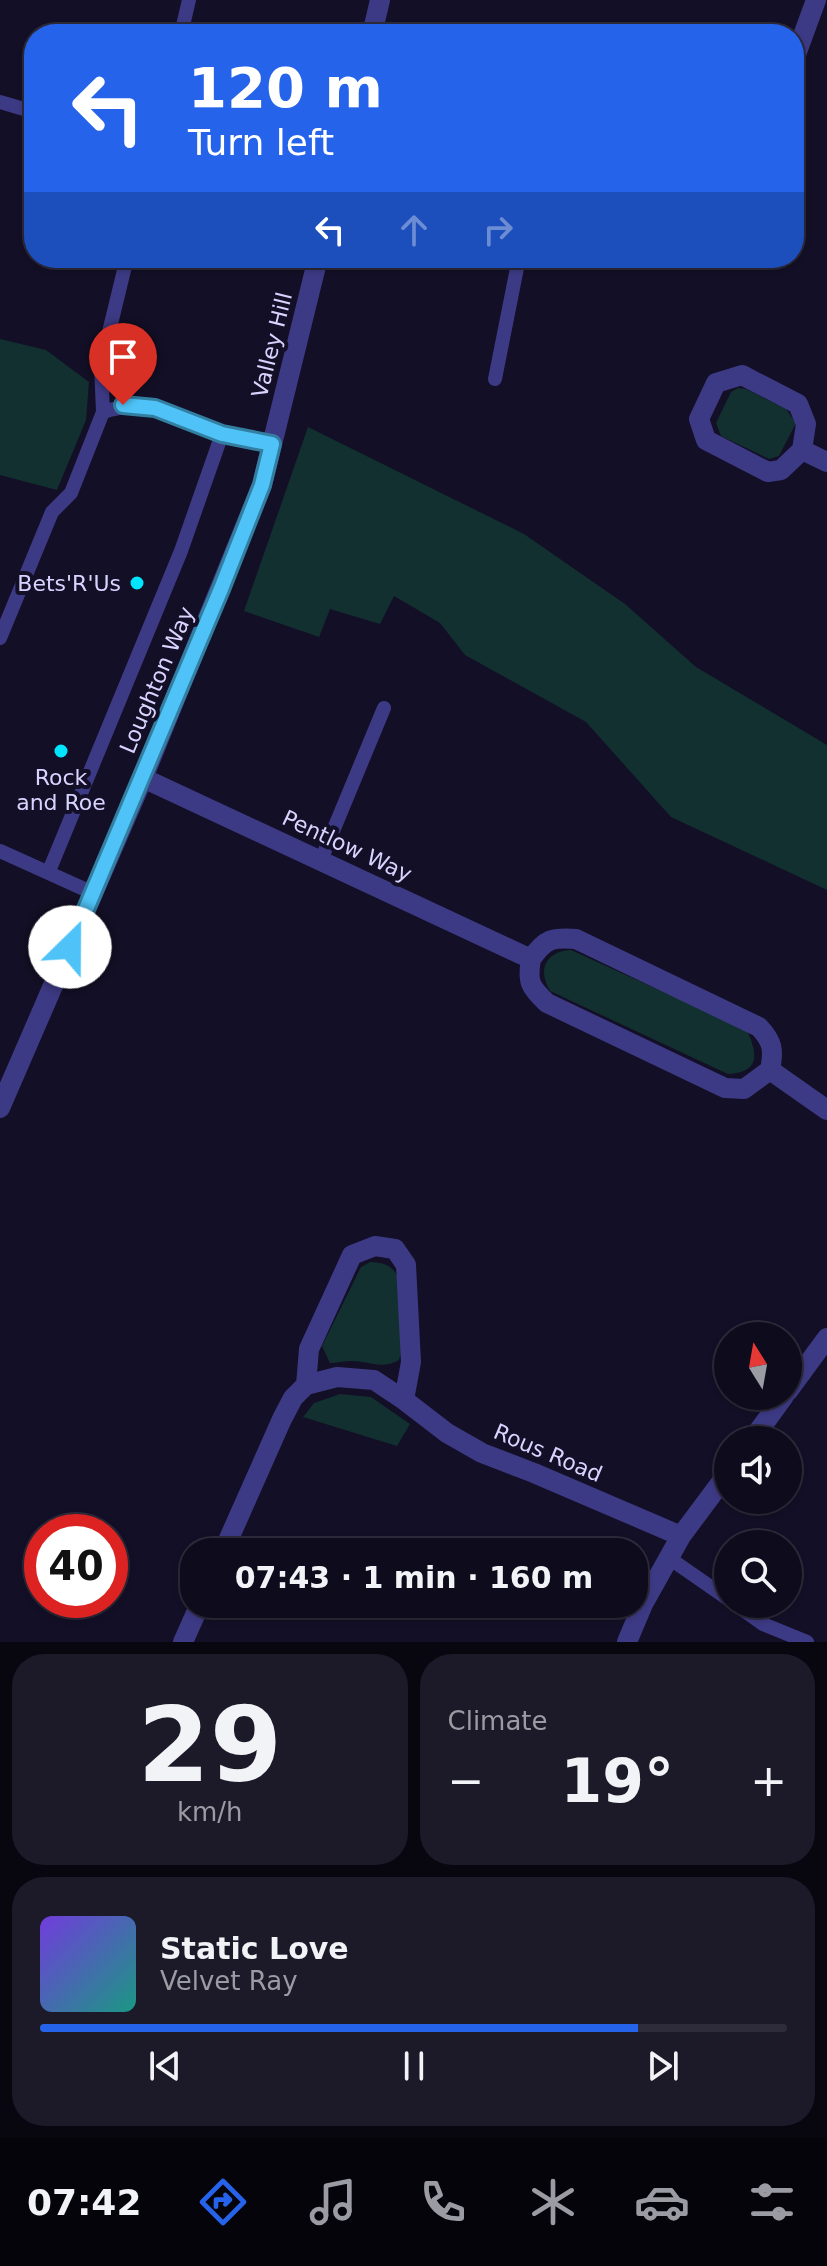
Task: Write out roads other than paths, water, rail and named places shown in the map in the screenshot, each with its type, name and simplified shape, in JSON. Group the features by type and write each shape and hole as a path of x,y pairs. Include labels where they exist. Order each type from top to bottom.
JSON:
{"street":[{"path":"374,24 380,0"},
{"path":"804,33 816,0"},
{"name":"Valley Hill","path":"272,444 316,268"},
{"path":"742,375 798,404 806,424 802,450 781,470 768,472 706,440 699,419 716,383 742,375"},
{"name":"Loughton Way","path":"0,1108 143,778 262,485 272,444"},
{"path":"802,450 827,462"},
{"name":"Pentlow Way","path":"143,778 531,959"},
{"path":"559,938 576,939 759,1027 770,1039 773,1055 770,1070 744,1089 725,1088 547,1003 535,992 528,977 531,959 543,943 559,938"},
{"path":"770,1070 827,1110"},
{"path":"229,1538 282,1419 293,1398 306,1385 309,1349 352,1255 375,1246 395,1249 406,1265 411,1362 404,1400"},
{"path":"802,1372 827,1338"},
{"name":"Rous Road","path":"306,1385 337,1377 374,1380 447,1433 482,1453 681,1536"},
{"path":"627,1642 643,1604 681,1536 714,1492"},
{"path":"183,1642 194,1618"}],"lane":[{"path":"183,24 189,0"},
{"path":"0,102 24,109"},
{"path":"0,638 52,512 71,493 103,412 101,365 125,268"},
{"path":"495,379 517,268"},
{"path":"103,412 123,405 155,408 222,434 272,444"},
{"path":"49,871 181,551 222,434"},
{"path":"321,860 384,708"},
{"path":"0,851 93,893"},
{"path":"669,1558 714,1589"},
{"path":"755,1618 807,1642"}],"place":[{"name":"Bets'R'Us","path":"137,583"},
{"name":"Rock and Roe","path":"61,751"}]}
